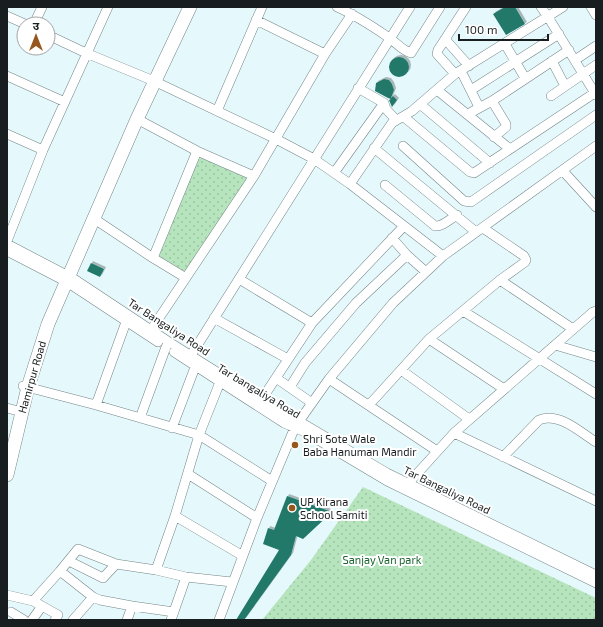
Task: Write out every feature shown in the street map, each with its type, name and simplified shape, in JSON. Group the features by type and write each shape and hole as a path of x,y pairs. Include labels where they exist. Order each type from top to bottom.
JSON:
{"highway":[{"path":"7,449 15,410 26,387 35,346 182,7"},
{"path":"64,277 93,218 137,119 151,79 190,7"},
{"name":"Hamirpur Road","path":"7,475 15,410"}],"street":[{"path":"64,277 7,242 43,150 108,7"},
{"path":"217,111 262,7"},
{"path":"337,7 352,14 390,38 404,50 411,52 440,7"},
{"path":"172,428 193,361 214,318 410,7"},
{"path":"462,70 437,54 438,50 466,7"},
{"path":"358,88 384,103 386,109 470,172 477,172 595,93 541,7"},
{"path":"350,184 392,123 420,104 462,70 563,7"},
{"path":"591,7 596,15"},
{"path":"151,330 254,176 326,54 352,14"},
{"path":"256,20 326,54"},
{"path":"471,90 559,34"},
{"path":"56,39 86,53 151,79 276,139 314,159 350,184 443,256"},
{"path":"445,39 462,70 479,107"},
{"path":"504,44 516,61 525,78"},
{"path":"575,60 596,46"},
{"path":"468,114 492,101 569,50"},
{"path":"552,61 565,86"},
{"path":"551,96 596,65"},
{"path":"7,76 65,102"},
{"path":"437,90 510,149"},
{"path":"492,101 506,124 506,127 494,136"},
{"path":"334,173 384,103"},
{"path":"420,104 490,163"},
{"path":"403,146 464,201 471,202 596,115"},
{"path":"137,119 198,151 254,176"},
{"path":"7,134 43,150"},
{"path":"220,620 242,556 297,424 329,378 393,303 443,256 596,146"},
{"path":"369,405 429,339 526,260 524,256 457,215 374,148"},
{"path":"153,258 198,151"},
{"path":"563,171 596,207"},
{"path":"385,185 437,227 457,215"},
{"path":"93,218 186,278"},
{"path":"262,400 312,323 404,226"},
{"path":"392,238 426,272"},
{"path":"7,252 64,277"},
{"path":"290,387 305,363 356,303 408,255"},
{"name":"Tar bangaliya Road","path":"64,277 126,322 138,326 166,348 193,361 220,382 284,423 297,424"},
{"name":"Tar Bangaliya Road","path":"64,277 138,326 151,330 193,361 262,400 297,424 387,473 405,487"},
{"path":"238,279 312,323"},
{"path":"500,280 573,329"},
{"path":"463,311 596,394"},
{"path":"405,487 437,451 469,419 592,312 596,311"},
{"path":"214,318 288,359"},
{"path":"96,405 126,322"},
{"path":"429,339 504,389"},
{"path":"555,345 596,357"},
{"path":"140,418 166,348"},
{"path":"401,370 469,419"},
{"path":"276,378 312,403"},
{"path":"329,378 437,451"},
{"path":"156,570 175,516 199,435 220,382"},
{"path":"26,387 96,405 199,435 272,481"},
{"path":"504,457 539,420 544,418 562,421 596,442"},
{"path":"454,433 596,500"},
{"path":"188,474 257,518"},
{"name":"Tar bangaliya Road","path":"405,487 542,553 596,583"},
{"path":"175,516 242,556"},
{"path":"32,602 77,550 80,549 116,564 156,570 186,577 232,582"},
{"path":"542,553 596,575"},
{"path":"69,561 103,578 116,564"},
{"path":"60,571 93,597 172,616 186,577"},
{"path":"7,595 42,606 57,618 70,620"},
{"path":"73,620 93,597"},
{"path":"32,620 42,606"},
{"path":"127,620 132,606"},
{"path":"11,612 24,620"}],"green space":[{"path":"202,157 246,177 247,180 187,273 159,256 198,160"},
{"name":"Sanjay Van park","path":"363,487 596,598 596,620 262,620 311,560"}],"building":[{"path":"505,7 515,7 525,24 506,35 493,14"},
{"path":"399,57 406,60 409,67 406,74 399,77 392,74 389,67 392,60"},
{"path":"384,79 389,80 392,84 394,90 391,98 393,96 397,100 392,107 389,100 391,99 375,91 376,83"},
{"path":"91,263 104,269 100,277 87,271"},
{"path":"287,496 332,512 303,539 296,536 291,555 244,620 236,620 279,550 263,544 268,528 274,530"}],"place":[{"name":"Shri Sote Wale Baba Hanuman Mandir","path":"295,445"},
{"name":"UP Kirana School Samiti","path":"292,508"}]}
